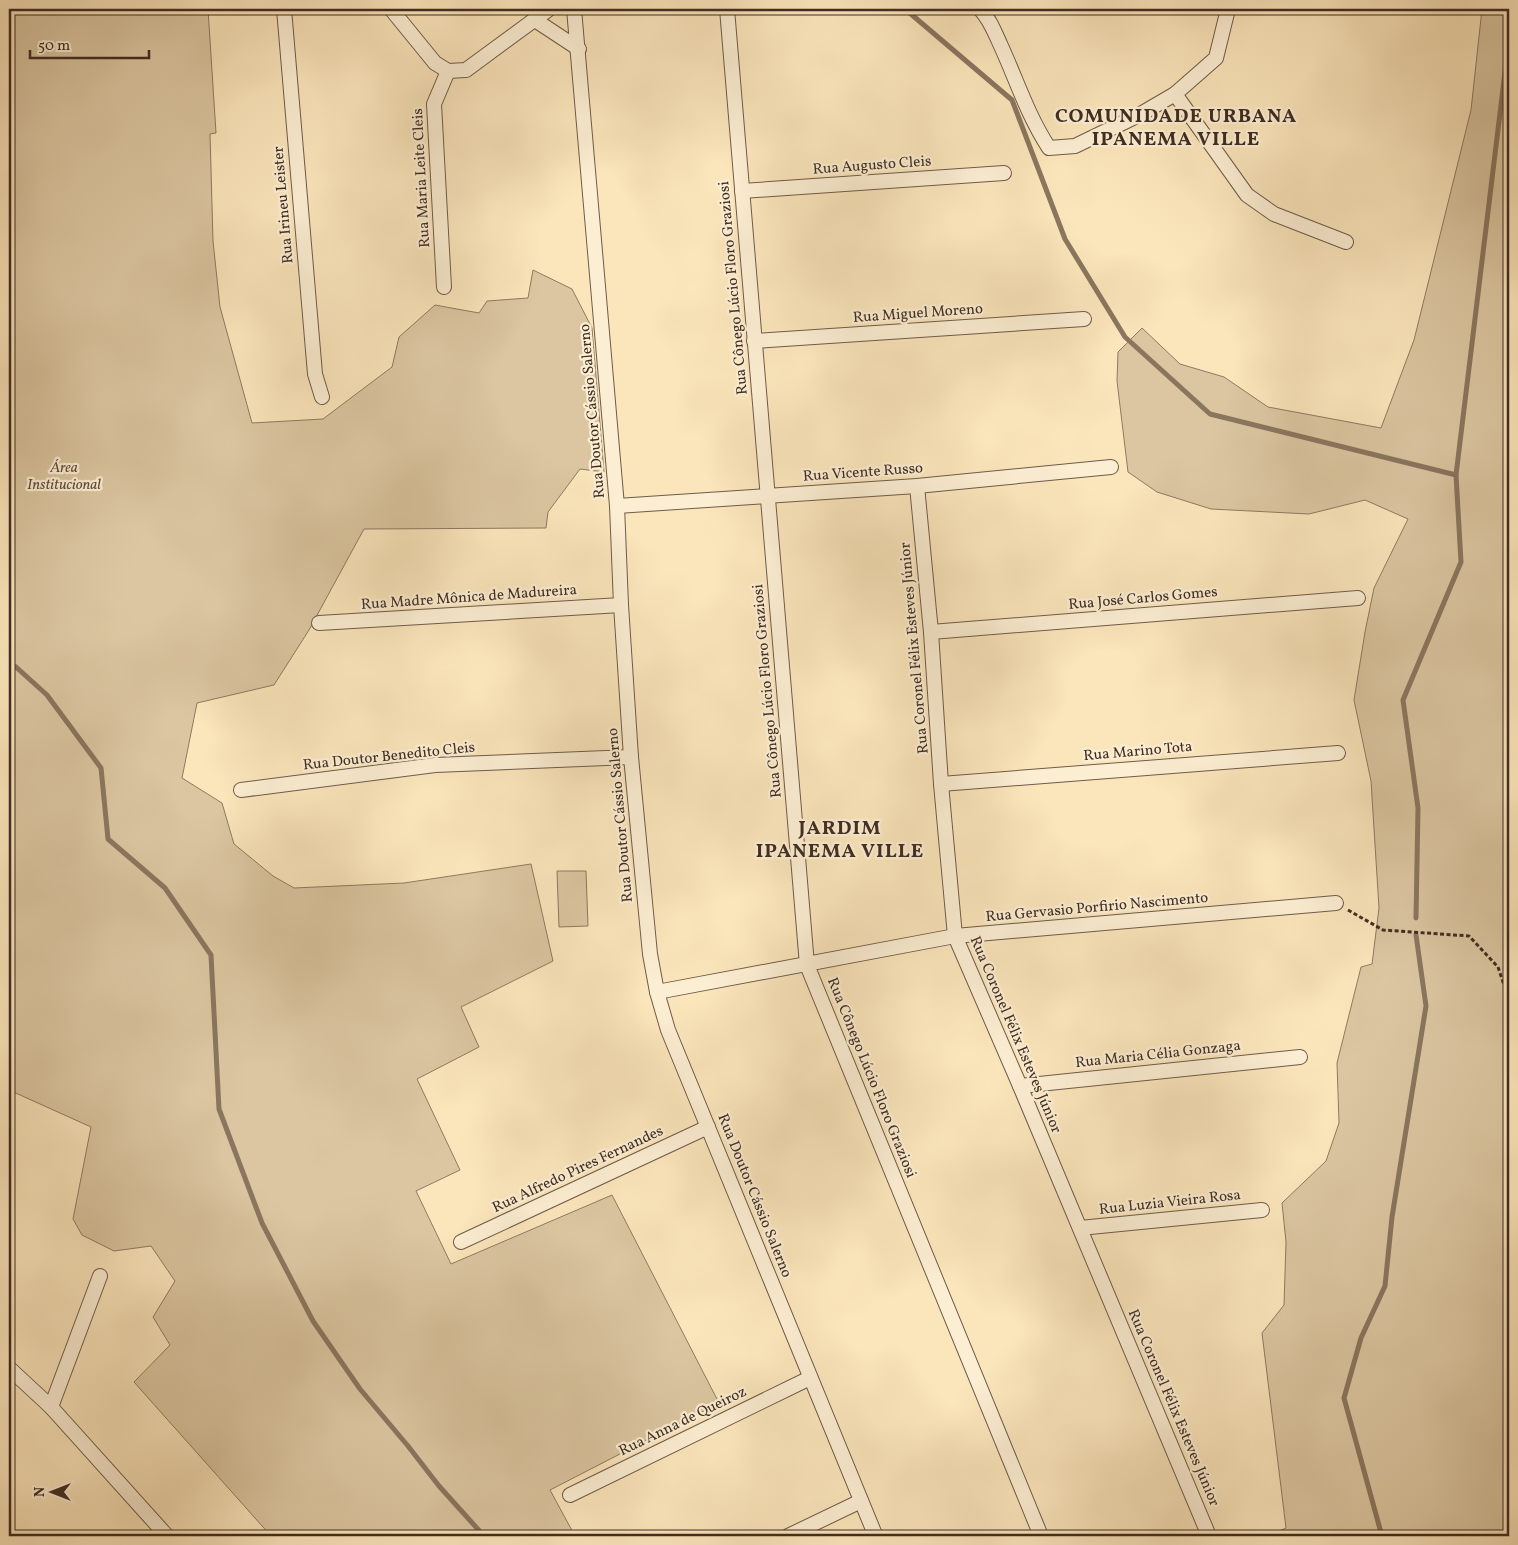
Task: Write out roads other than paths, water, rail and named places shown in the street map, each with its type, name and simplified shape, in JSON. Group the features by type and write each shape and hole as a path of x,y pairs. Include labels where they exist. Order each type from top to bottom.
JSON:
{"street":[{"name":"Rua Irineu Leister","path":"284,9 315,374 322,397"},
{"path":"391,9 435,63 448,71 466,70 549,9"},
{"name":"Rua Doutor Cássio Salerno","path":"574,9 579,49 617,506 621,605 631,757 650,954 657,992 668,1030 810,1378 877,1536"},
{"name":"Rua Cônego Lúcio Floro Graziosi","path":"727,9 806,964 1041,1536"},
{"path":"980,9 986,16 1010,64 1036,128 1049,148 1074,146 1139,115 1175,94 1216,58 1228,9"},
{"path":"535,20 579,49"},
{"name":"Rua Maria Leite Cleis","path":"444,287 434,104 448,71"},
{"path":"1175,94 1247,195 1274,214 1346,242"},
{"name":"Rua Augusto Cleis","path":"742,191 1004,173"},
{"name":"Rua Miguel Moreno","path":"754,341 1084,318"},
{"name":"Rua Vicente Russo","path":"617,506 917,486 1111,467"},
{"name":"Rua Coronel Félix Esteves Júnior","path":"917,486 932,632 955,936 1209,1536"},
{"name":"Rua José Carlos Gomes","path":"932,632 1358,598"},
{"name":"Rua Madre Mônica de Madureira","path":"319,623 621,605"},
{"name":"Rua Marino Tota","path":"942,784 1338,753"},
{"name":"Rua Doutor Benedito Cleis","path":"241,790 434,765 631,757"},
{"name":"Rua Gervasio Porfirio Nascimento","path":"657,992 955,936 1336,903"},
{"name":"Rua Maria Célia Gonzaga","path":"1020,1086 1300,1057"},
{"name":"Rua Alfredo Pires Fernandes","path":"461,1242 708,1127"},
{"name":"Rua Luzia Vieira Rosa","path":"1080,1228 1262,1210"},
{"path":"51,1407 100,1276"},
{"path":"9,1368 51,1407 167,1536"},
{"name":"Rua Anna de Queiroz","path":"570,1496 810,1378"},
{"path":"788,1536 861,1501"}],"waterway":[{"path":"905,9 1012,100 1065,239 1125,337 1210,414 1456,475"},
{"path":"1416,918 1418,808 1403,700 1461,562 1456,475 1509,39"},
{"path":"9,663 47,695 101,768 108,839 165,888 211,955 219,1109 262,1223 313,1321 360,1389 439,1486 484,1536"},
{"path":"1383,1536 1344,1398 1361,1338 1385,1286 1392,1217 1426,1006 1416,935"}],"district":[{"name":"COMUNIDADE URBANA IPANEMA VILLE","path":"1176,128"},
{"name":"JARDIM IPANEMA VILLE","path":"840,840"}],"park label":[{"name":"Área Institucional","path":"64,476"}]}
